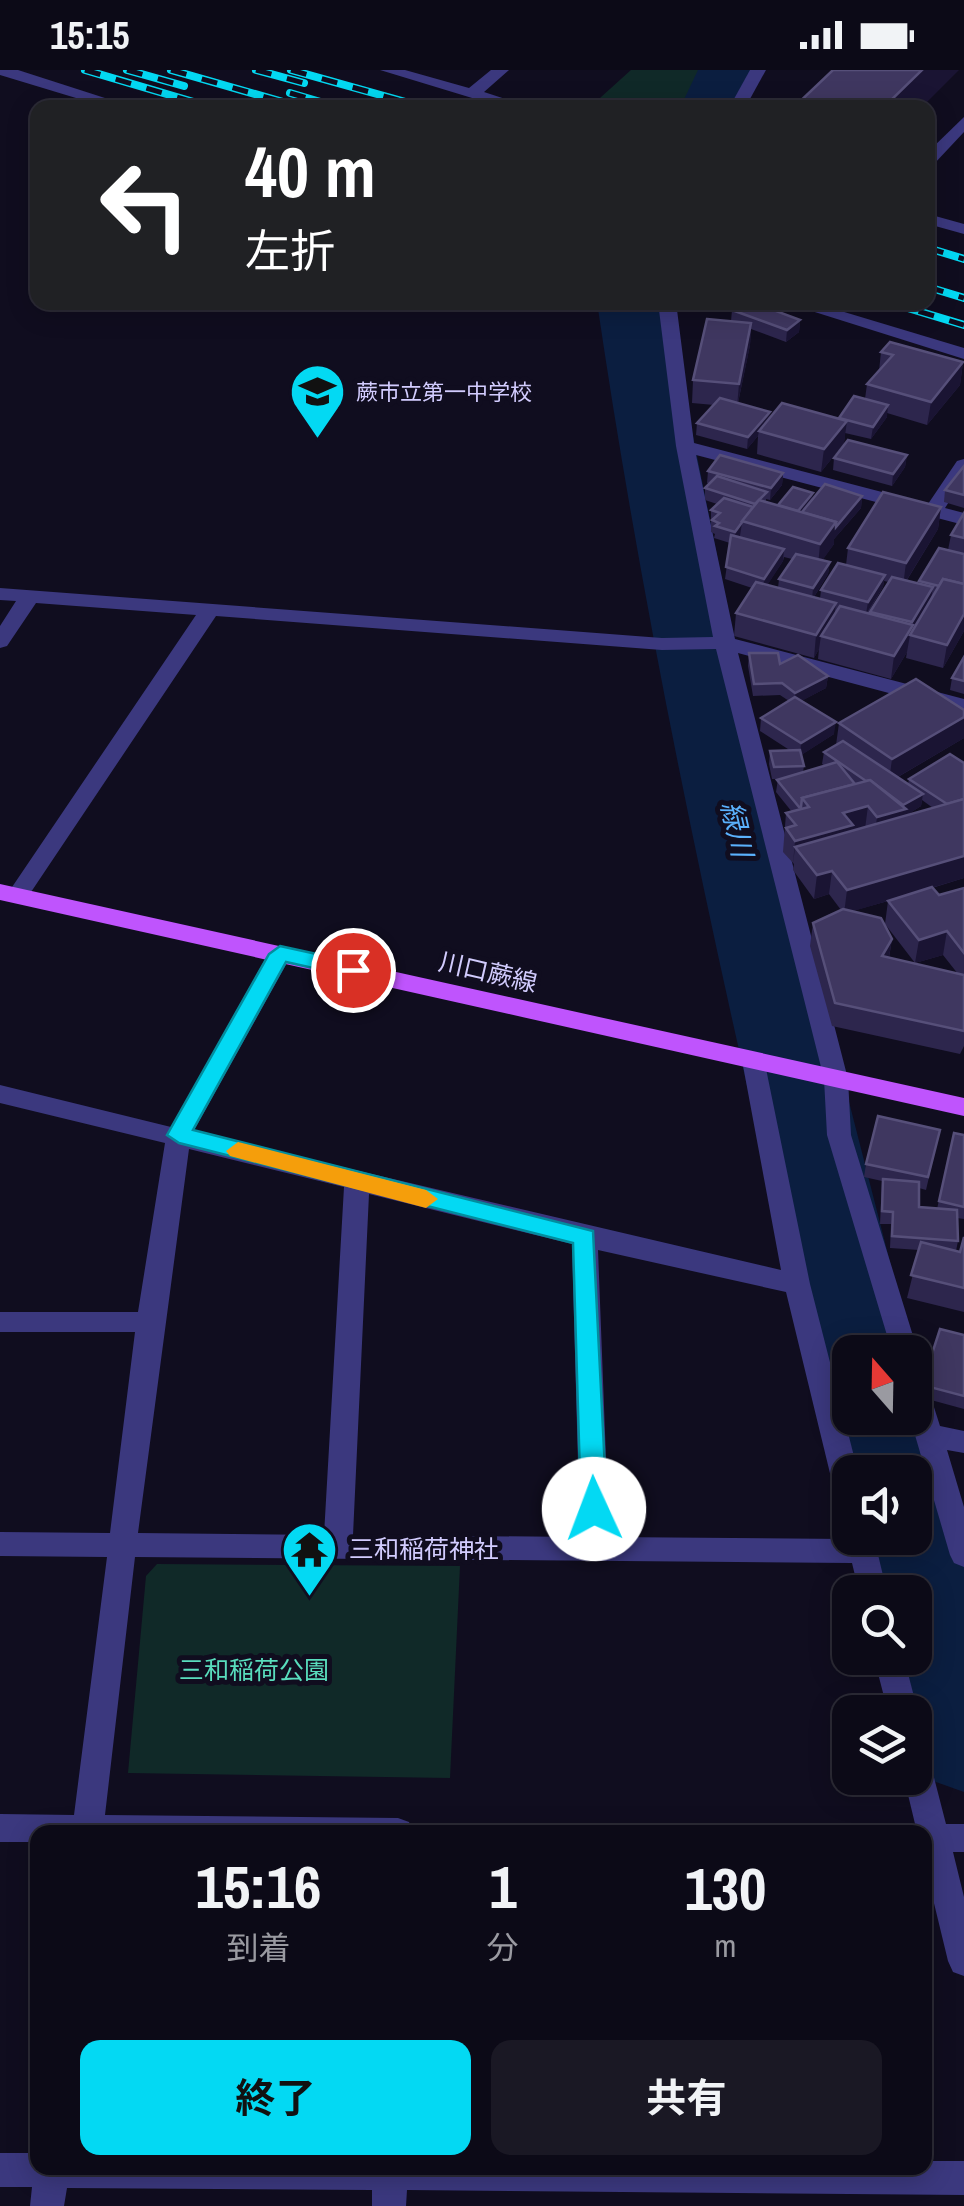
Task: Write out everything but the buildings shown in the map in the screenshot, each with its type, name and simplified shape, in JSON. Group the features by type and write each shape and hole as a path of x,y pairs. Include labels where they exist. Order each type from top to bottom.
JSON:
{"main road":[{"name":"川口蕨線","path":"9,894 964,1107"}],"street":[{"path":"1,70 101,100"},
{"path":"388,70 497,100"},
{"path":"472,93 501,70"},
{"path":"741,100 758,70"},
{"path":"935,153 964,122"},
{"path":"935,221 964,229"},
{"path":"668,310 685,446 723,591 725,644 830,1078 840,1135 900,1335"},
{"path":"817,310 964,354"},
{"path":"685,446 964,520"},
{"path":"933,511 964,465"},
{"path":"0,594 662,644 725,644 964,706"},
{"path":"0,642 30,596"},
{"path":"9,894 210,610"},
{"path":"89,1825 150,1322 179,1135 280,954"},
{"path":"761,1061 797,1284 839,1455"},
{"path":"0,1094 585,1237 797,1284"},
{"path":"338,1546 357,1182"},
{"path":"585,1237 595,1548"},
{"path":"0,1322 150,1322"},
{"path":"964,1442 930,1435 964,1555"},
{"path":"0,1544 595,1548 832,1544"},
{"path":"926,1795 941,1839 964,1960"},
{"path":"0,1828 30,1829"},
{"path":"0,2170 30,2169"},
{"path":"47,2206 51,2175"},
{"path":"144,2175 389,2191 964,2178"}],"green space":[{"path":"631,70 728,70 714,100 598,100"},
{"name":"三和稲荷公園","path":"157,1564 460,1566 450,1778 128,1773 146,1576"}],"waterway":[{"name":"緑川","path":"715,100 728,70"},
{"name":"緑川","path":"632,310 704,699 857,1335"},
{"name":"緑川","path":"882,1435 888,1455"},
{"name":"緑川","path":"914,1555 964,1740"}],"railway":[{"path":"85,70 187,100"},
{"path":"127,70 184,86"},
{"path":"171,70 276,100"},
{"path":"256,70 304,83"},
{"path":"291,70 398,100"},
{"path":"290,93 314,100"},
{"path":"935,250 964,259"},
{"path":"935,289 964,298"},
{"path":"914,310 964,325"}],"slow traffic":[{"path":"238,1151 426,1199"}],"place":[{"name":"蕨市立第一中学校","path":"317,441"},
{"name":"三和稲荷神社","path":"310,1598"}],"route":[{"path":"353,970 280,954 179,1135 585,1237 594,1509"}]}
